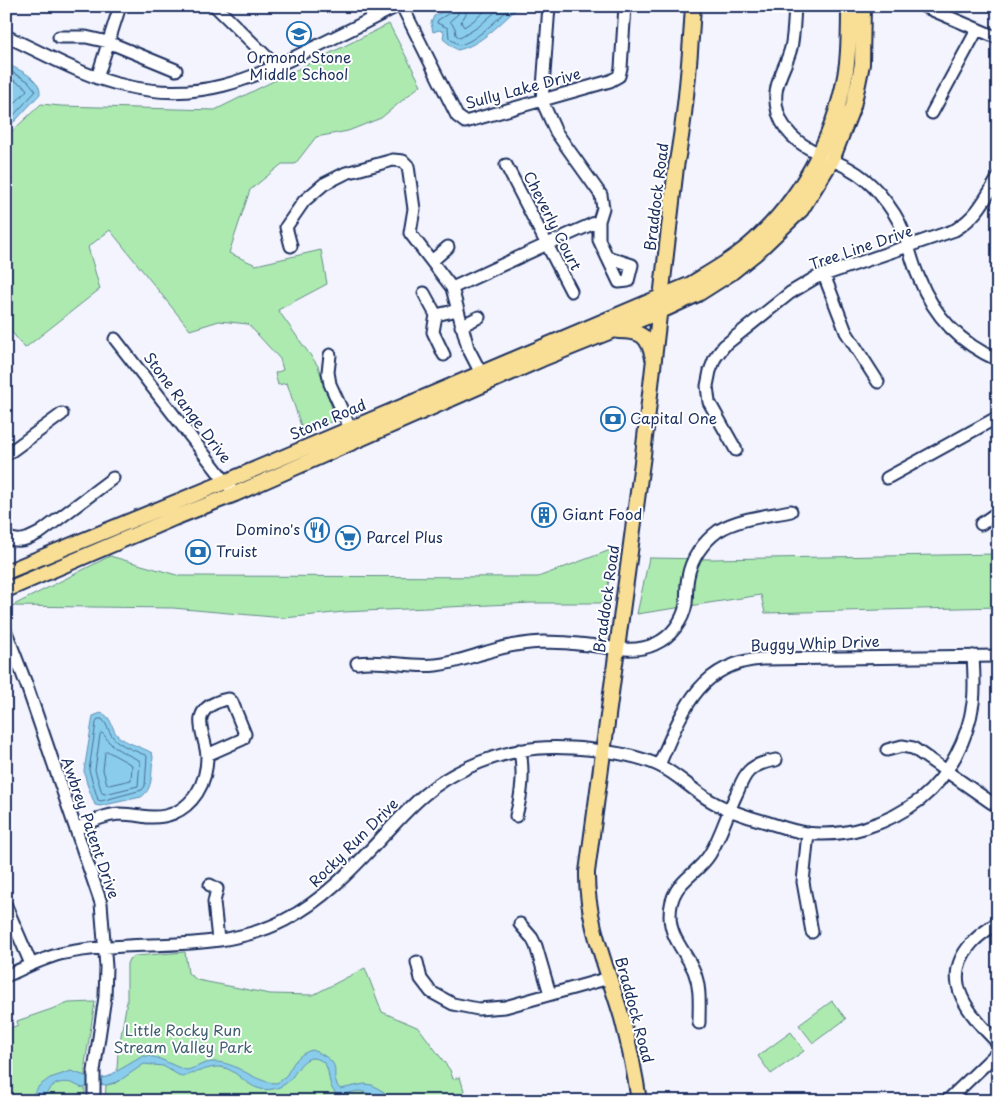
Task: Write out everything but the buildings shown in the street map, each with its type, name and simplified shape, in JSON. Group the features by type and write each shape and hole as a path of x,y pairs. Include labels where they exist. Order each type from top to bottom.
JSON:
{"main road":[{"name":"Braddock Road","path":"639,1101 632,1059 592,919 587,882 588,860 654,366 676,167 685,114 693,6"},
{"name":"Stone Road","path":"6,590 235,494 483,378 691,284 728,262 756,239 778,216 811,169 830,127 842,89 847,64 849,6"},
{"name":"Stone Road","path":"6,572 225,482 350,428 610,332 659,312 712,285 756,253 801,210 832,160 855,98 862,64 864,6"},
{"path":"610,332 630,331 643,336 648,344 654,366"}],"street":[{"path":"97,78 120,6"},
{"path":"215,6 277,67"},
{"path":"6,36 97,78 143,89 178,92 231,84 277,67 397,6"},
{"name":"Sully Lake Drive","path":"402,6 457,116 469,122 610,81 618,76 625,6"},
{"path":"549,6 542,101 556,132 601,196 603,208 599,221 599,240 607,257"},
{"path":"795,6 791,48 776,87 776,104 787,131 802,145 852,170 878,192 898,220 918,277 938,313 959,337 986,355 998,360"},
{"path":"922,6 998,38"},
{"path":"932,113 977,30"},
{"path":"59,37 86,37 108,42 176,70"},
{"path":"291,246 286,227 304,201 324,184 346,173 393,160 408,166 414,209 410,233 452,288 468,348 483,378"},
{"name":"Cheverly Court","path":"506,165 556,240 571,291"},
{"name":"Tree Line Drive","path":"736,450 709,402 708,386 712,363 724,346 790,293 824,275 954,230 969,221 978,211 998,178"},
{"path":"452,288 599,221"},
{"path":"432,261 448,247"},
{"path":"824,275 846,332 878,382"},
{"path":"424,293 436,315 433,332 444,355"},
{"path":"436,315 458,310"},
{"path":"461,326 479,318"},
{"name":"Stone Range Drive","path":"116,339 235,494"},
{"path":"330,355 329,377 350,428"},
{"path":"6,455 62,414"},
{"path":"887,478 998,417"},
{"path":"6,536 8,539 18,541 29,539 112,478"},
{"path":"357,663 373,660 408,666 438,665 460,661 504,647 540,642 564,642 643,649 671,634 678,625 685,609 688,578 692,562 700,548 713,535 723,528 736,523 791,511"},
{"path":"981,524 998,512"},
{"name":"Awbrey Patent Drive","path":"6,632 27,686 101,903 106,948 105,997 94,1071 94,1098"},
{"name":"Rocky Run Drive","path":"6,976 31,964 60,954 106,948 218,940 262,930 283,921 331,890 422,796 440,783 494,758 520,750 559,747 625,756 659,765 712,802 729,810 774,825 808,833 847,832 868,827 888,820 923,797 946,770 958,751 970,721 974,692 973,656"},
{"name":"Buggy Whip Drive","path":"659,765 684,709 692,696 710,677 734,664 762,659 998,656"},
{"path":"76,830 111,816 130,814 155,818 168,816 190,802 200,789 205,777 207,755 202,733 201,716 206,707 229,699 245,734 243,739 207,755"},
{"path":"887,750 902,746 913,748 992,803"},
{"path":"516,816 521,797 523,776 520,750"},
{"path":"699,1023 700,994 698,982 691,964 673,935 670,922 674,896 680,884 702,864 711,851 748,772 757,765 776,760"},
{"path":"808,833 803,882 812,932"},
{"path":"210,885 217,889 214,902 218,940"},
{"path":"6,906 31,964"},
{"path":"998,922 970,944 960,964 958,980 961,998 969,1012 998,1043"},
{"path":"520,924 536,946 550,994"},
{"path":"417,962 421,979 428,989 444,1000 478,1009 496,1009 609,978"},
{"path":"947,1101 998,1052"}],"green space":[{"path":"389,24 421,85 381,118 348,131 316,137 295,164 282,164 250,190 229,253 256,265 321,250 327,284 278,310 318,366 336,420 303,432 287,383 278,385 275,373 283,370 280,359 248,324 219,321 190,330 110,230 88,247 100,289 25,348 6,325 6,137 41,104 215,110"},
{"path":"616,548 604,603 531,603 344,612 284,618 173,608 12,606 110,556 180,576 538,577"},
{"path":"998,554 998,607 765,613 761,595 637,614 649,558 712,559"},
{"name":"Little Rocky Run Stream Valley Park","path":"185,952 188,973 197,980 270,994 313,995 365,968 382,1012 419,1028 450,1070 453,1079 460,1077 467,1101 105,1101 106,1085 116,1083 118,1053 127,1001 127,964 129,959 135,956"},
{"path":"832,1001 846,1019 813,1043 799,1025"},
{"name":"Little Rocky Run Stream Valley Park","path":"95,1002 85,1064 85,1101 6,1101 6,1030 18,1025 17,1021 69,1003"},
{"path":"791,1032 804,1051 771,1074 758,1056"}],"water":[{"path":"452,6 520,6 483,38 466,48 457,50 443,39 444,32 439,30 433,32 431,23 434,16"},
{"path":"6,64 22,71 33,79 37,83 40,94 11,124 6,123"},
{"path":"101,713 111,722 120,738 152,753 150,785 141,797 100,806 95,805 84,771 93,716"},
{"path":"312,1050 323,1055 333,1063 335,1079 340,1089 364,1084 372,1085 384,1092 388,1101 377,1101 374,1095 359,1091 338,1095 333,1091 324,1063 319,1059 311,1058 301,1064 287,1083 273,1089 264,1090 257,1088 233,1072 220,1067 206,1069 182,1077 163,1066 144,1064 119,1081 107,1085 94,1084 83,1088 71,1083 61,1083 50,1088 44,1101 28,1101 39,1086 50,1078 71,1071 94,1079 107,1077 143,1056 155,1057 187,1070 210,1062 222,1063 267,1082 276,1083 285,1076 299,1057"}],"place":[{"name":"Ormond Stone Middle School","path":"299,34"},
{"name":"Capital One","path":"613,419"},
{"name":"Giant Food","path":"544,515"},
{"name":"Domino's","path":"317,530"},
{"name":"Parcel Plus","path":"348,538"},
{"name":"Truist","path":"198,552"}]}
